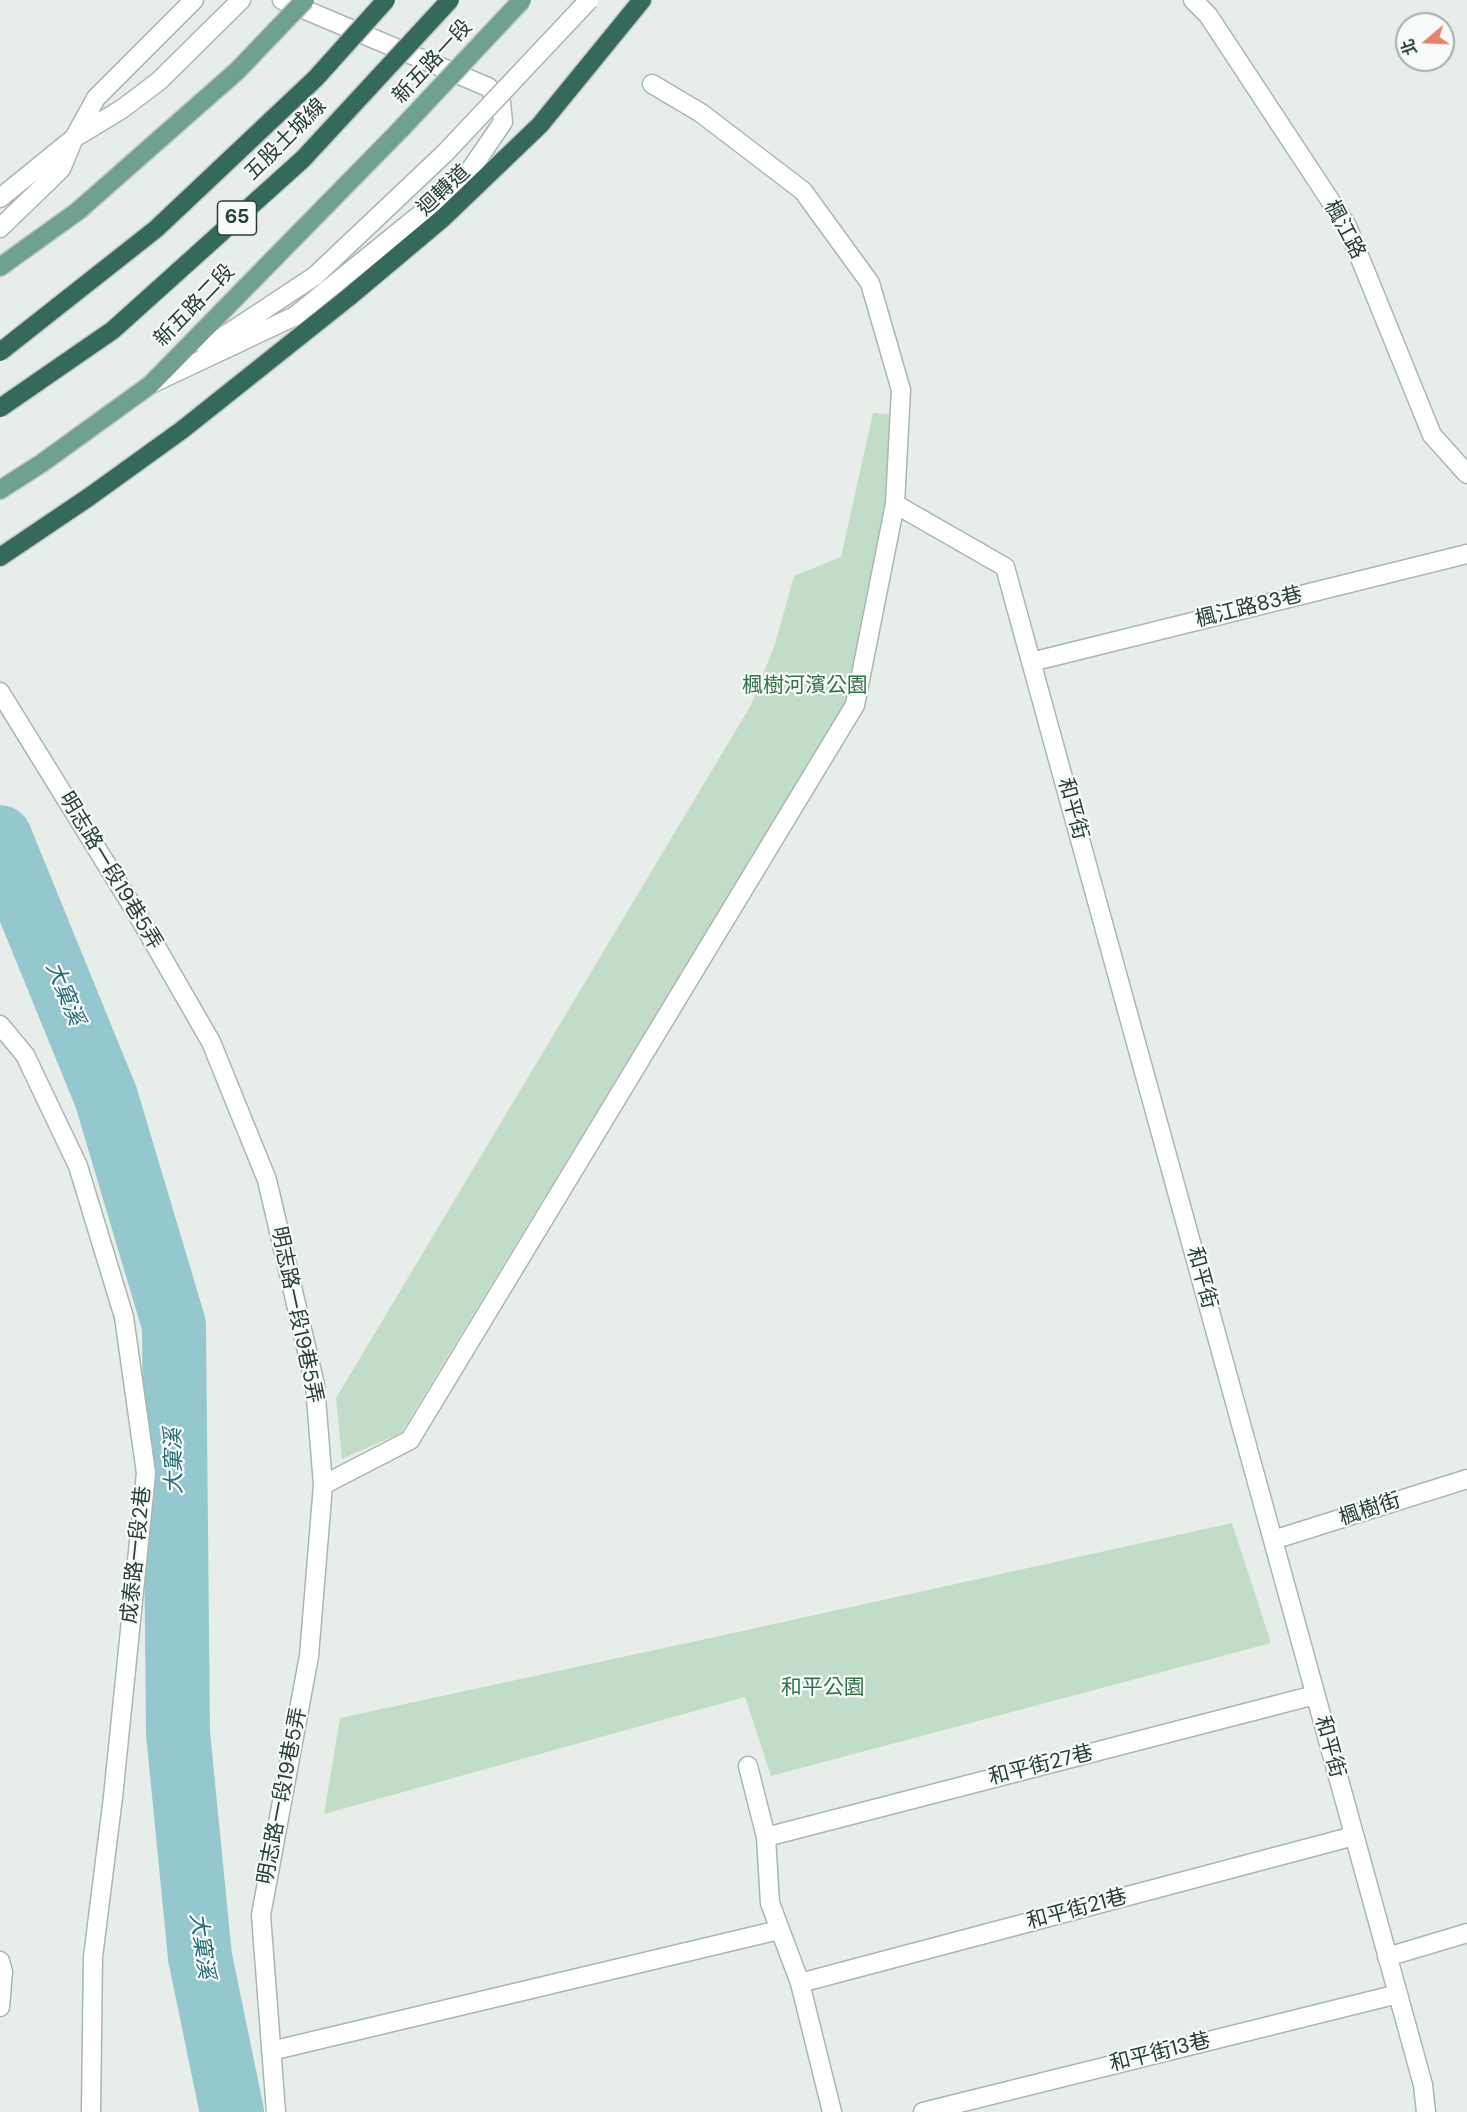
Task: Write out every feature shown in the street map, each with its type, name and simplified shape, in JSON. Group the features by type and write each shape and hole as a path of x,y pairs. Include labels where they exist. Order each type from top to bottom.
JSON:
{"highway":[{"name":"五股土城線","path":"0,352 156,229 316,78 386,0"},
{"name":"五股土城線","path":"0,408 113,330 303,159 450,0"},
{"path":"0,557 182,430 349,297 443,218 540,125 642,0"}],"main road":[{"path":"0,267 78,211 237,71 305,0"},
{"name":"新五路一段","path":"401,129 522,0"},
{"name":"新五路二段","path":"0,489 42,463 150,385 401,129"}],"street":[{"path":"0,228 61,169 74,138 96,98 194,0"},
{"path":"0,198 74,138 122,109 159,81 241,0"},
{"name":"迴轉道","path":"150,385 295,316 464,179 503,122 501,102 488,87 282,0"},
{"path":"150,385 315,276 445,153 589,0"},
{"name":"楓江路","path":"1193,0 1208,15 1347,226 1432,435 1467,474"},
{"path":"323,1485 410,1440 855,705 895,504 901,390 870,283 803,191 701,113 652,84"},
{"name":"和平街","path":"895,504 1005,567 1388,1956 1423,2085 1426,2112"},
{"name":"楓江路83巷","path":"1031,662 1467,554"},
{"name":"明志路一段19巷5弄","path":"0,692 139,917 211,1042 267,1180 315,1386 323,1485 309,1656 261,1915 276,2112"},
{"name":"成泰路一段2巷","path":"0,1025 25,1055 78,1166 124,1317 146,1473 113,1797 93,1957 91,2112"},
{"name":"楓樹街","path":"1273,1540 1467,1479"},
{"name":"和平街27巷","path":"766,1837 1315,1695"},
{"path":"748,1766 766,1837 770,1904 800,1983 832,2112"},
{"name":"和平街21巷","path":"800,1983 1354,1836"},
{"path":"271,2051 779,1930"},
{"path":"1388,1956 1467,1933"},
{"path":"0,1961 3,1972 0,2007"},
{"name":"和平街13巷","path":"923,2112 1398,1994"}],"green space":[{"name":"楓樹河濱公園","path":"873,413 896,415 893,494 845,703 401,1433 342,1459 336,1398 751,705 775,644 794,576 841,557"},
{"name":"和平公園","path":"1232,1523 1271,1643 771,1776 745,1697 324,1814 340,1718"}],"waterway":[{"name":"大窠溪","path":"0,837 106,1097 174,1325 178,1733 200,1957 232,2112"}]}
